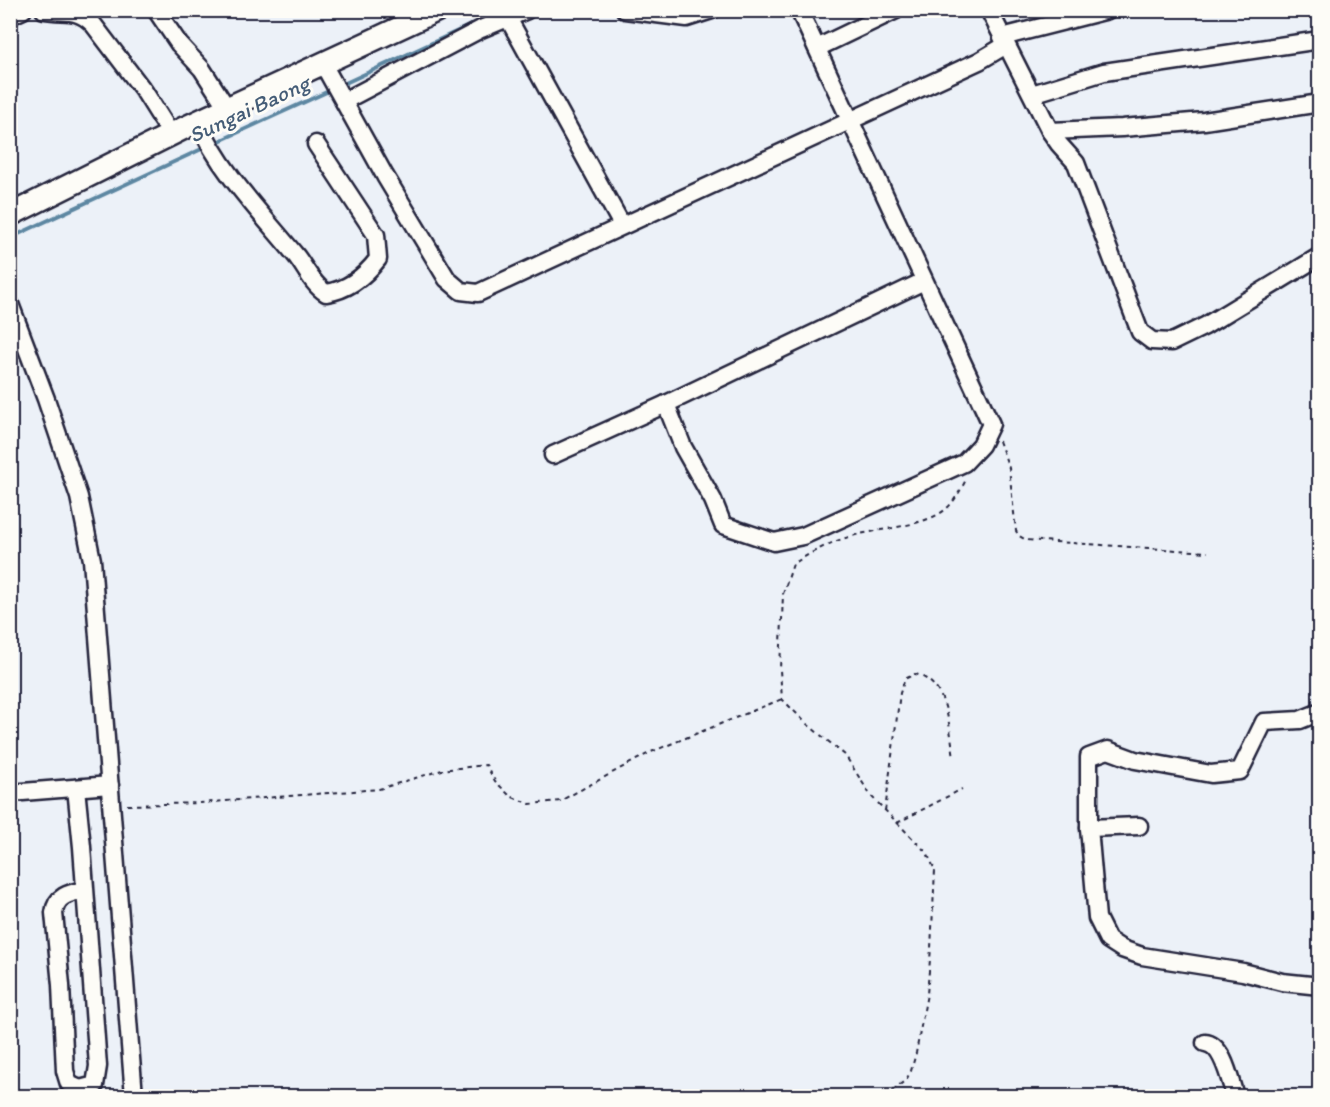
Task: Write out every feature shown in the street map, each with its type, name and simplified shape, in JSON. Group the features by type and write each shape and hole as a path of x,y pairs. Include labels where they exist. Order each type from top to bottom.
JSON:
{"main road":[{"path":"10,215 171,134 204,136 227,108 327,72 438,10"}],"street":[{"path":"10,16 23,10"},
{"path":"44,10 69,11 83,15 93,24 144,91 171,134"},
{"path":"156,10 179,44 202,69 227,108"},
{"path":"342,98 481,29 527,10"},
{"path":"625,10 687,18 712,10"},
{"path":"666,404 683,447 713,500 723,525 774,542 803,536 964,463 981,446 991,424 799,10"},
{"path":"817,48 896,10"},
{"path":"989,10 1050,130 1059,144 1076,162 1140,332 1152,341 1172,342 1206,326 1320,256"},
{"path":"327,72 385,176 447,279 460,291 478,292 979,61 1004,41 1108,10"},
{"path":"508,18 622,225"},
{"path":"1032,94 1104,72 1320,40"},
{"path":"1050,130 1122,128 1204,121 1320,103"},
{"path":"204,136 319,289 326,293 340,291 369,271 378,259 375,235 316,144"},
{"path":"553,455 666,404 924,281"},
{"path":"10,304 46,399 79,497 92,560 134,1096"},
{"path":"1320,712 1300,720 1264,722 1240,771 1211,774 1135,760 1108,750 1089,757 1089,828 1097,918 1108,940 1122,949 1142,956 1243,972 1282,982 1320,986"},
{"path":"10,793 110,785"},
{"path":"76,788 85,890 98,1074 95,1085 80,1089 69,1084 65,1071 61,985 54,913 60,898 85,890"},
{"path":"1089,828 1138,826"},
{"path":"1205,1043 1210,1043 1219,1051 1235,1096"}],"path":[{"path":"991,424 1009,468 1014,520 1019,536 1034,541 1208,552"},
{"path":"885,1096 906,1080 916,1053 927,994 935,870 927,853 871,796 845,755 807,724 782,699 780,670 783,594 793,564 823,546 851,536 920,522 945,510 959,494 969,474"},
{"path":"885,811 900,693 906,679 915,674 926,677 943,698 954,757"},
{"path":"112,806 200,803 379,789 442,770 486,765 495,781 510,796 530,804 560,801 651,752 782,699"},
{"path":"897,822 962,789"}],"waterway":[{"name":"Sungai Baong","path":"482,20 502,10"},
{"name":"Sungai Baong","path":"341,85 475,23"},
{"name":"Sungai Baong","path":"215,143 331,90"},
{"name":"Sungai Baong","path":"10,238 206,147"}]}
